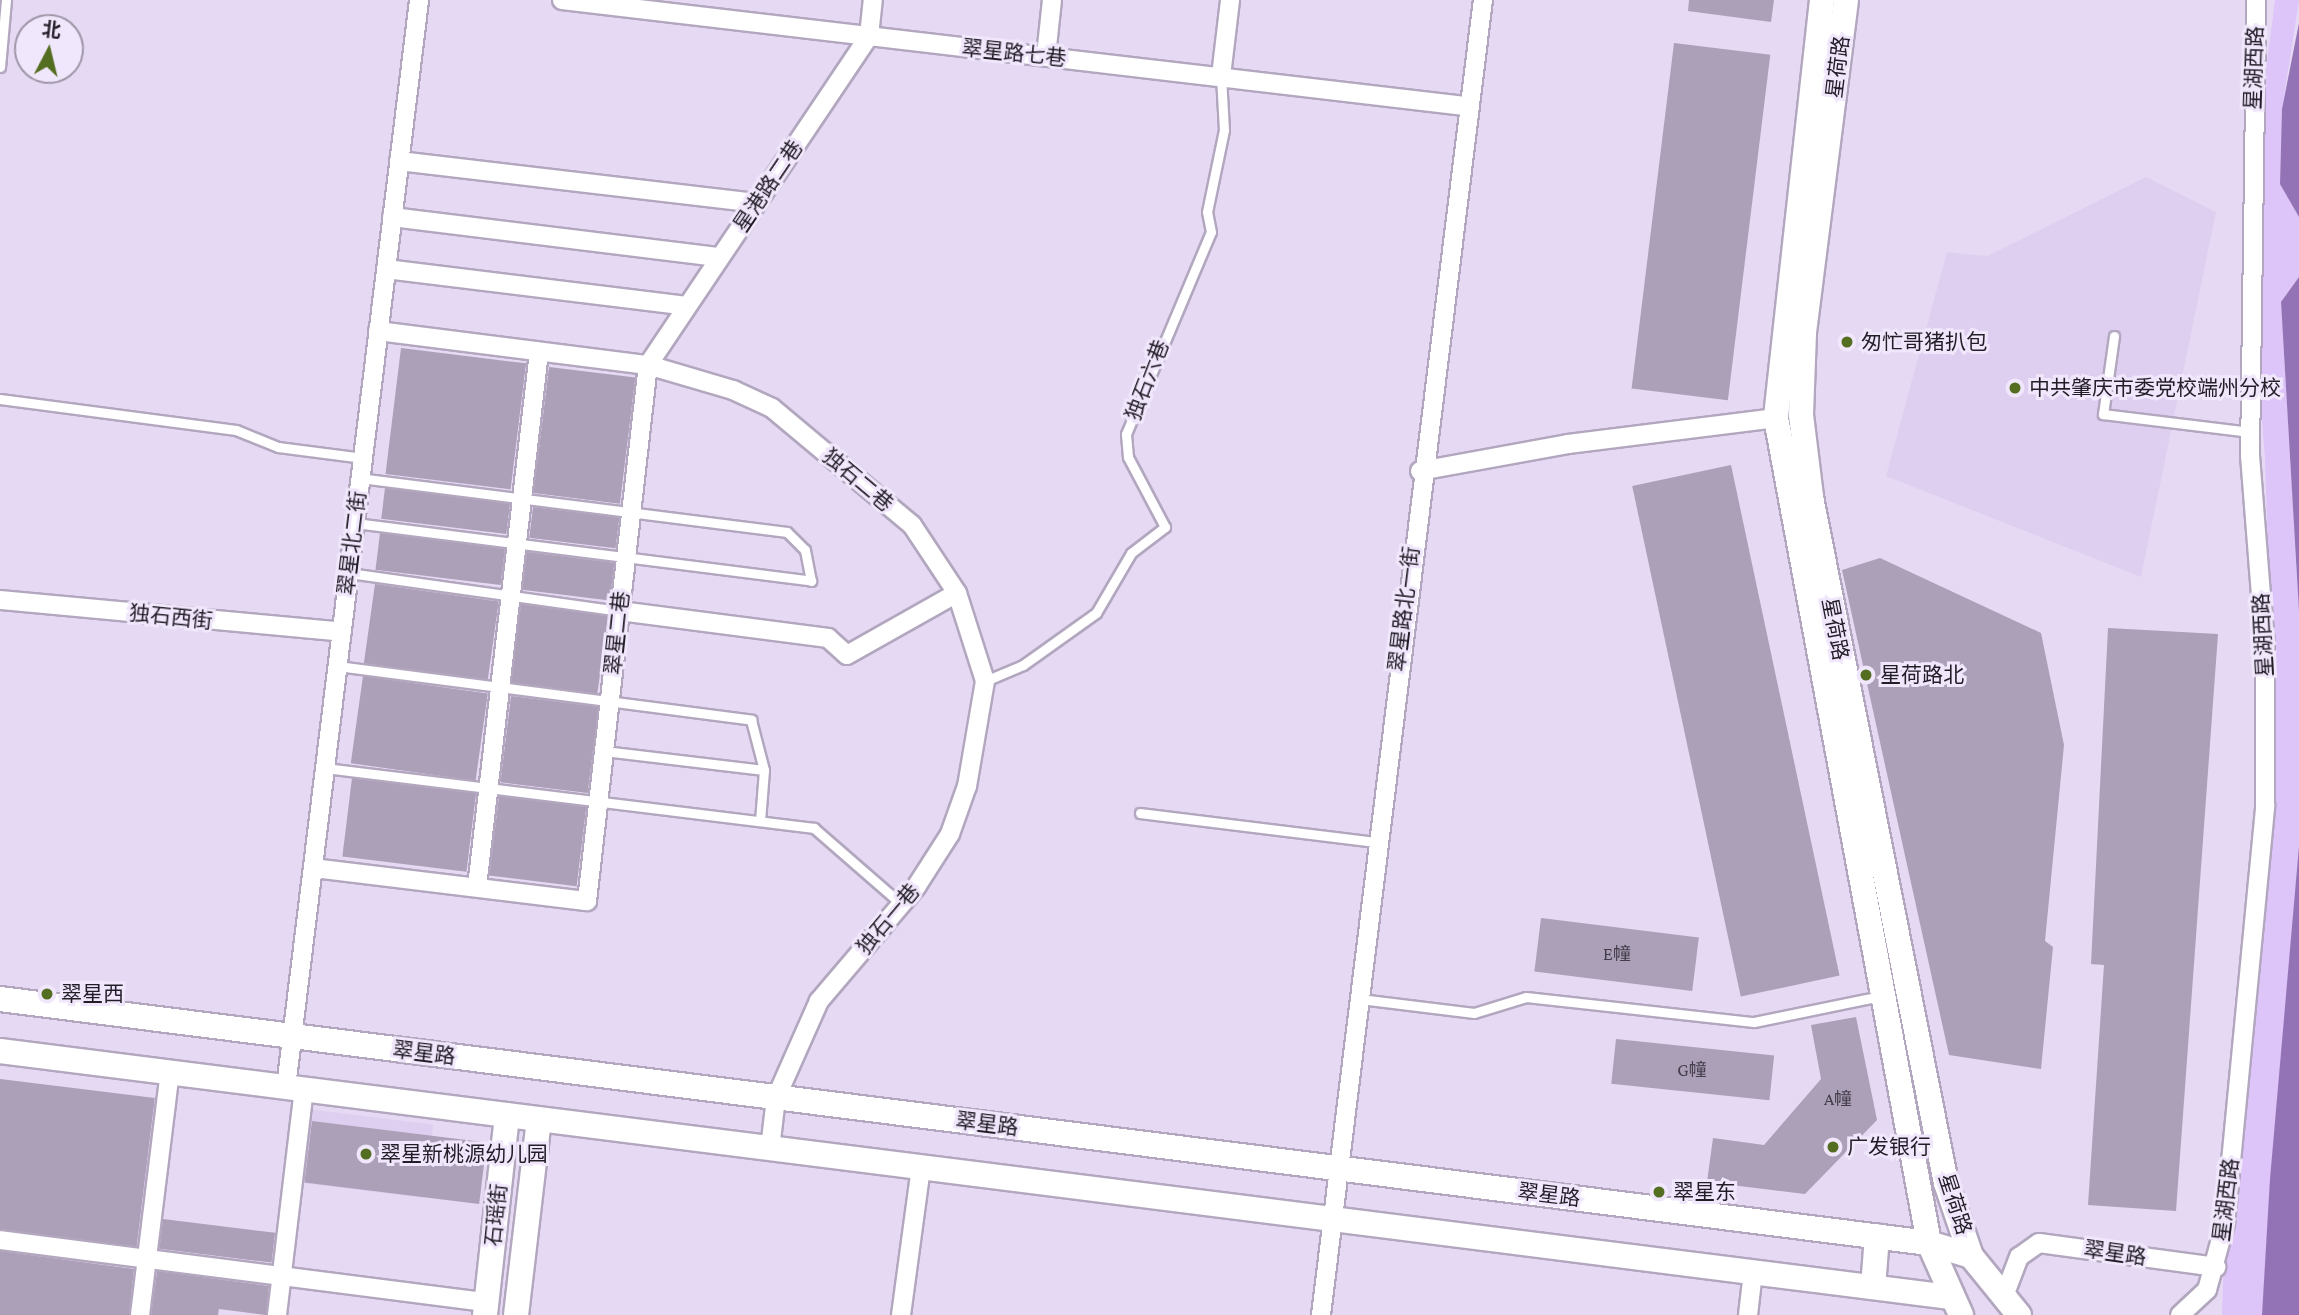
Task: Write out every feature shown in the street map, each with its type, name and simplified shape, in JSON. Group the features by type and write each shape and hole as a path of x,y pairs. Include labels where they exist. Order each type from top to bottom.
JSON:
{"street":[{"name":"翠星北二街","path":"277,1315 295,1088 292,1036 419,0"},
{"name":"翠星路七巷","path":"571,0 1465,106"},
{"path":"718,19 719,0"},
{"name":"星港路二巷","path":"648,365 869,36 873,0"},
{"path":"1046,56 1052,0"},
{"path":"1221,76 1230,0"},
{"name":"翠星路北一街","path":"1321,1315 1420,471 1465,106 1483,0"},
{"name":"星荷路","path":"1822,0 1776,418 1896,993 1946,1182 1971,1256 2011,1305"},
{"name":"星荷路","path":"1846,0 1804,333 1801,415 1815,530 1896,993 1929,1243 1955,1306"},
{"name":"星湖西路","path":"2216,1267 2265,805 2265,646 2250,432 2256,0"},
{"path":"399,161 756,203"},
{"path":"392,216 720,257"},
{"path":"386,270 687,306"},
{"name":"独石二巷","path":"378,331 648,365 772,408 912,525 957,593 985,681"},
{"path":"313,868 477,887 539,352"},
{"name":"翠星二巷","path":"477,887 587,901 648,365"},
{"path":"1420,471 1568,444 1801,415"},
{"path":"620,611 828,638 847,655 957,593"},
{"name":"独石西街","path":"0,600 342,632"},
{"name":"独石一巷","path":"770,1148 776,1098 819,1001 901,904 950,834 967,786 985,681"},
{"name":"翠星路","path":"0,999 1877,1236 1929,1243 1971,1256"},
{"path":"0,1051 1874,1287 1955,1306"},
{"path":"140,1315 170,1072"},
{"name":"石瑶街","path":"486,1308 507,1115"},
{"name":"石瑶街","path":"516,1315 539,1119"},
{"path":"901,1315 922,1167"},
{"path":"1874,1287 1877,1236"},
{"path":"0,1240 282,1276 486,1308"},
{"name":"翠星路","path":"2011,1305 2019,1257 2039,1243 2216,1267"},
{"path":"2180,1315 2207,1290 2216,1267"},
{"path":"1748,1315 1753,1272"}],"lane":[{"path":"0,67 6,0"},
{"name":"独石六巷","path":"985,681 1023,666 1097,613 1131,553 1165,527 1128,457 1126,434 1211,232 1207,212 1224,130 1221,76"},
{"path":"2114,335 2103,414 2250,432"},
{"path":"0,400 236,430 278,447 363,458"},
{"path":"355,523 811,581 805,550 787,532 360,478"},
{"path":"349,573 620,611"},
{"path":"338,666 751,720 764,770 760,821"},
{"path":"604,751 764,770"},
{"path":"325,768 814,828 901,904"},
{"path":"1140,813 1377,842"},
{"path":"1358,999 1474,1013 1526,997 1755,1022 1896,993"}],"shaded area":[{"path":"2275,0 2299,0 2282,109 2280,184 2299,217 2299,277 2281,302 2299,611 2299,846 2262,1315 2222,1315 2225,1224 2275,746 2265,459 2250,261 2250,195"},
{"path":"2299,23 2299,217 2280,184 2282,109"},
{"path":"2146,177 2216,212 2141,577 1886,476 1947,252 1987,256"},
{"path":"2299,277 2299,611 2281,302"},
{"path":"2299,846 2299,1315 2262,1315 2270,1179"},
{"name":"翠星新桃源幼儿园","path":"307,1109 433,1124 424,1198 298,1182"}],"building":[{"path":"1689,0 1774,0 1771,22 1688,11"},
{"path":"1674,43 1770,55 1728,400 1632,388"},
{"path":"401,348 526,363 511,489 386,474"},
{"path":"549,367 635,378 620,504 534,493"},
{"path":"1731,465 1840,976 1741,997 1632,486"},
{"path":"385,488 510,503 506,534 381,519"},
{"path":"533,507 619,518 616,548 529,538"},
{"path":"380,533 505,548 501,585 375,570"},
{"path":"527,552 614,563 610,600 522,590"},
{"path":"1880,558 2041,633 2064,745 2045,941 2053,947 2041,1069 1949,1055 1842,570"},
{"path":"375,584 499,601 488,681 364,663"},
{"path":"521,604 608,616 597,694 510,682"},
{"path":"2108,628 2218,634 2176,1211 2088,1205 2104,965 2091,964"},
{"path":"363,676 488,694 476,781 351,763"},
{"path":"511,696 598,707 588,793 500,782"},
{"path":"352,778 476,793 466,872 342,856"},
{"path":"499,796 586,807 577,886 489,875"},
{"path":"1541,918 1699,937 1692,991 1534,972"},
{"path":"1856,1017 1877,1120 1805,1194 1707,1182 1713,1138 1764,1145 1821,1079 1811,1025"},
{"path":"1616,1039 1774,1056 1769,1100 1611,1084"},
{"path":"0,1079 155,1098 137,1247 0,1230"},
{"name":"翠星新桃源幼儿园","path":"312,1121 487,1142 479,1204 304,1183"},
{"path":"163,1219 275,1233 272,1263 159,1249"},
{"path":"0,1251 134,1269 129,1315 0,1315"},
{"path":"157,1271 269,1286 266,1315 219,1309 218,1315 151,1315"}],"place":[{"name":"匆忙哥猪扒包","path":"1847,342"},
{"name":"中共肇庆市委党校端州分校","path":"2015,388"},
{"name":"星荷路北","path":"1866,675"},
{"name":"翠星西","path":"47,994"},
{"name":"广发银行","path":"1833,1147"},
{"name":"翠星新桃源幼儿园","path":"366,1154"},
{"name":"翠星东","path":"1659,1192"}]}
